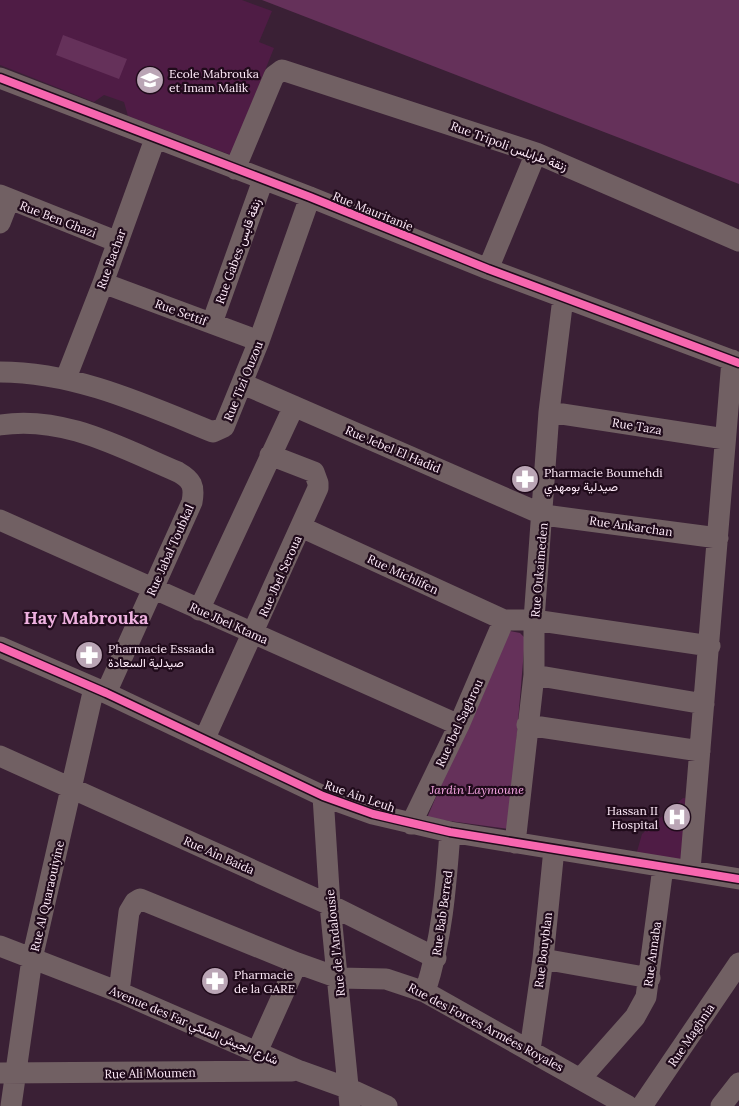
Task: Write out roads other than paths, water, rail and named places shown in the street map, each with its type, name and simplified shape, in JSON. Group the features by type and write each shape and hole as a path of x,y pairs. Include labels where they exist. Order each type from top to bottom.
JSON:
{"street":[{"name":"Rue Tripoli زنقة طرابلس","path":"235,168 274,76 282,70 536,153 739,241"},
{"name":"Rue Mauritanie","path":"0,78 154,139 310,197 563,298 735,361"},
{"name":"Rue Bachar","path":"66,378 103,283 154,139"},
{"path":"488,269 536,153"},
{"name":"Rue Gabes زنقة قابس","path":"212,323 263,180"},
{"path":"0,223 4,197"},
{"name":"Rue Ben Ghazi","path":"4,197 118,242"},
{"name":"Rue Tizi Ouzou","path":"0,372 37,373 66,378 116,394 216,432 224,427 242,384 310,197"},
{"name":"Rue Settif","path":"103,283 259,341"},
{"name":"Rue Oukaimeden","path":"515,843 534,675 534,620 544,515 549,412 563,298"},
{"path":"690,870 710,646 725,439 735,361"},
{"name":"Rue Jebel El Hadid","path":"242,384 544,515"},
{"path":"199,610 294,406"},
{"name":"Rue Taza","path":"549,412 725,439"},
{"name":"Rue Jabal Toubkal","path":"0,425 25,422 63,426 178,472 191,480 194,490 192,502 153,589 100,691"},
{"name":"Rue Jbel Seroua","path":"204,740 302,528 318,483 314,472 270,455"},
{"name":"Rue Ankarchan","path":"544,515 718,538"},
{"name":"Rue Jbel Ktama","path":"0,520 459,725"},
{"name":"Rue Michlifen","path":"302,528 504,620"},
{"path":"504,620 534,620 710,646"},
{"name":"Rue Jbel Saghrou","path":"411,824 459,725 504,620"},
{"name":"Rue Ain Leuh","path":"0,647 100,691 323,796 411,824 554,850 739,879"},
{"path":"534,675 704,704"},
{"name":"Rue Al Quaraouiyine","path":"11,1106 8,1074 32,959 72,788 100,691"},
{"path":"528,726 700,751"},
{"name":"Rue Ain Baida","path":"0,756 330,904 436,958"},
{"name":"Rue de l'Andalousie","path":"323,796 330,904 350,1097"},
{"name":"Rue Bab Berred","path":"426,992 436,958 445,904 450,832"},
{"name":"Rue Bouyblan","path":"530,1050 543,959 554,850"},
{"name":"Rue Annaba","path":"581,1078 639,1011 646,997 650,978 663,867"},
{"name":"Rue des Forces Armées Royales","path":"119,992 130,909 140,899 296,963 339,978 394,980 426,992 628,1106"},
{"name":"Avenue des Far شارع الجيش الملكي","path":"0,946 119,992 300,1071 350,1097 387,1106"},
{"path":"543,959 650,978"},
{"path":"257,1052 296,963"},
{"name":"Rue Maghnia","path":"642,1106 739,963"},
{"name":"Rue Ali Moumen","path":"8,1074 300,1071"},
{"path":"721,1106 739,1083"}],"place":[{"name":"Ecole Mabrouka et Imam Malik","path":"150,80"},
{"name":"Pharmacie Boumehdi صيدلية بومهدي","path":"525,479"},
{"name":"Pharmacie Essaada صيدلية السعادة","path":"89,655"},
{"name":"Hassan II Hospital","path":"677,817"},
{"name":"Pharmacie de la GARE","path":"215,981"}],"district":[{"name":"Hay Mabrouka","path":"86,617"}],"park label":[{"name":"Jardin Laymoune","path":"477,789"}]}
